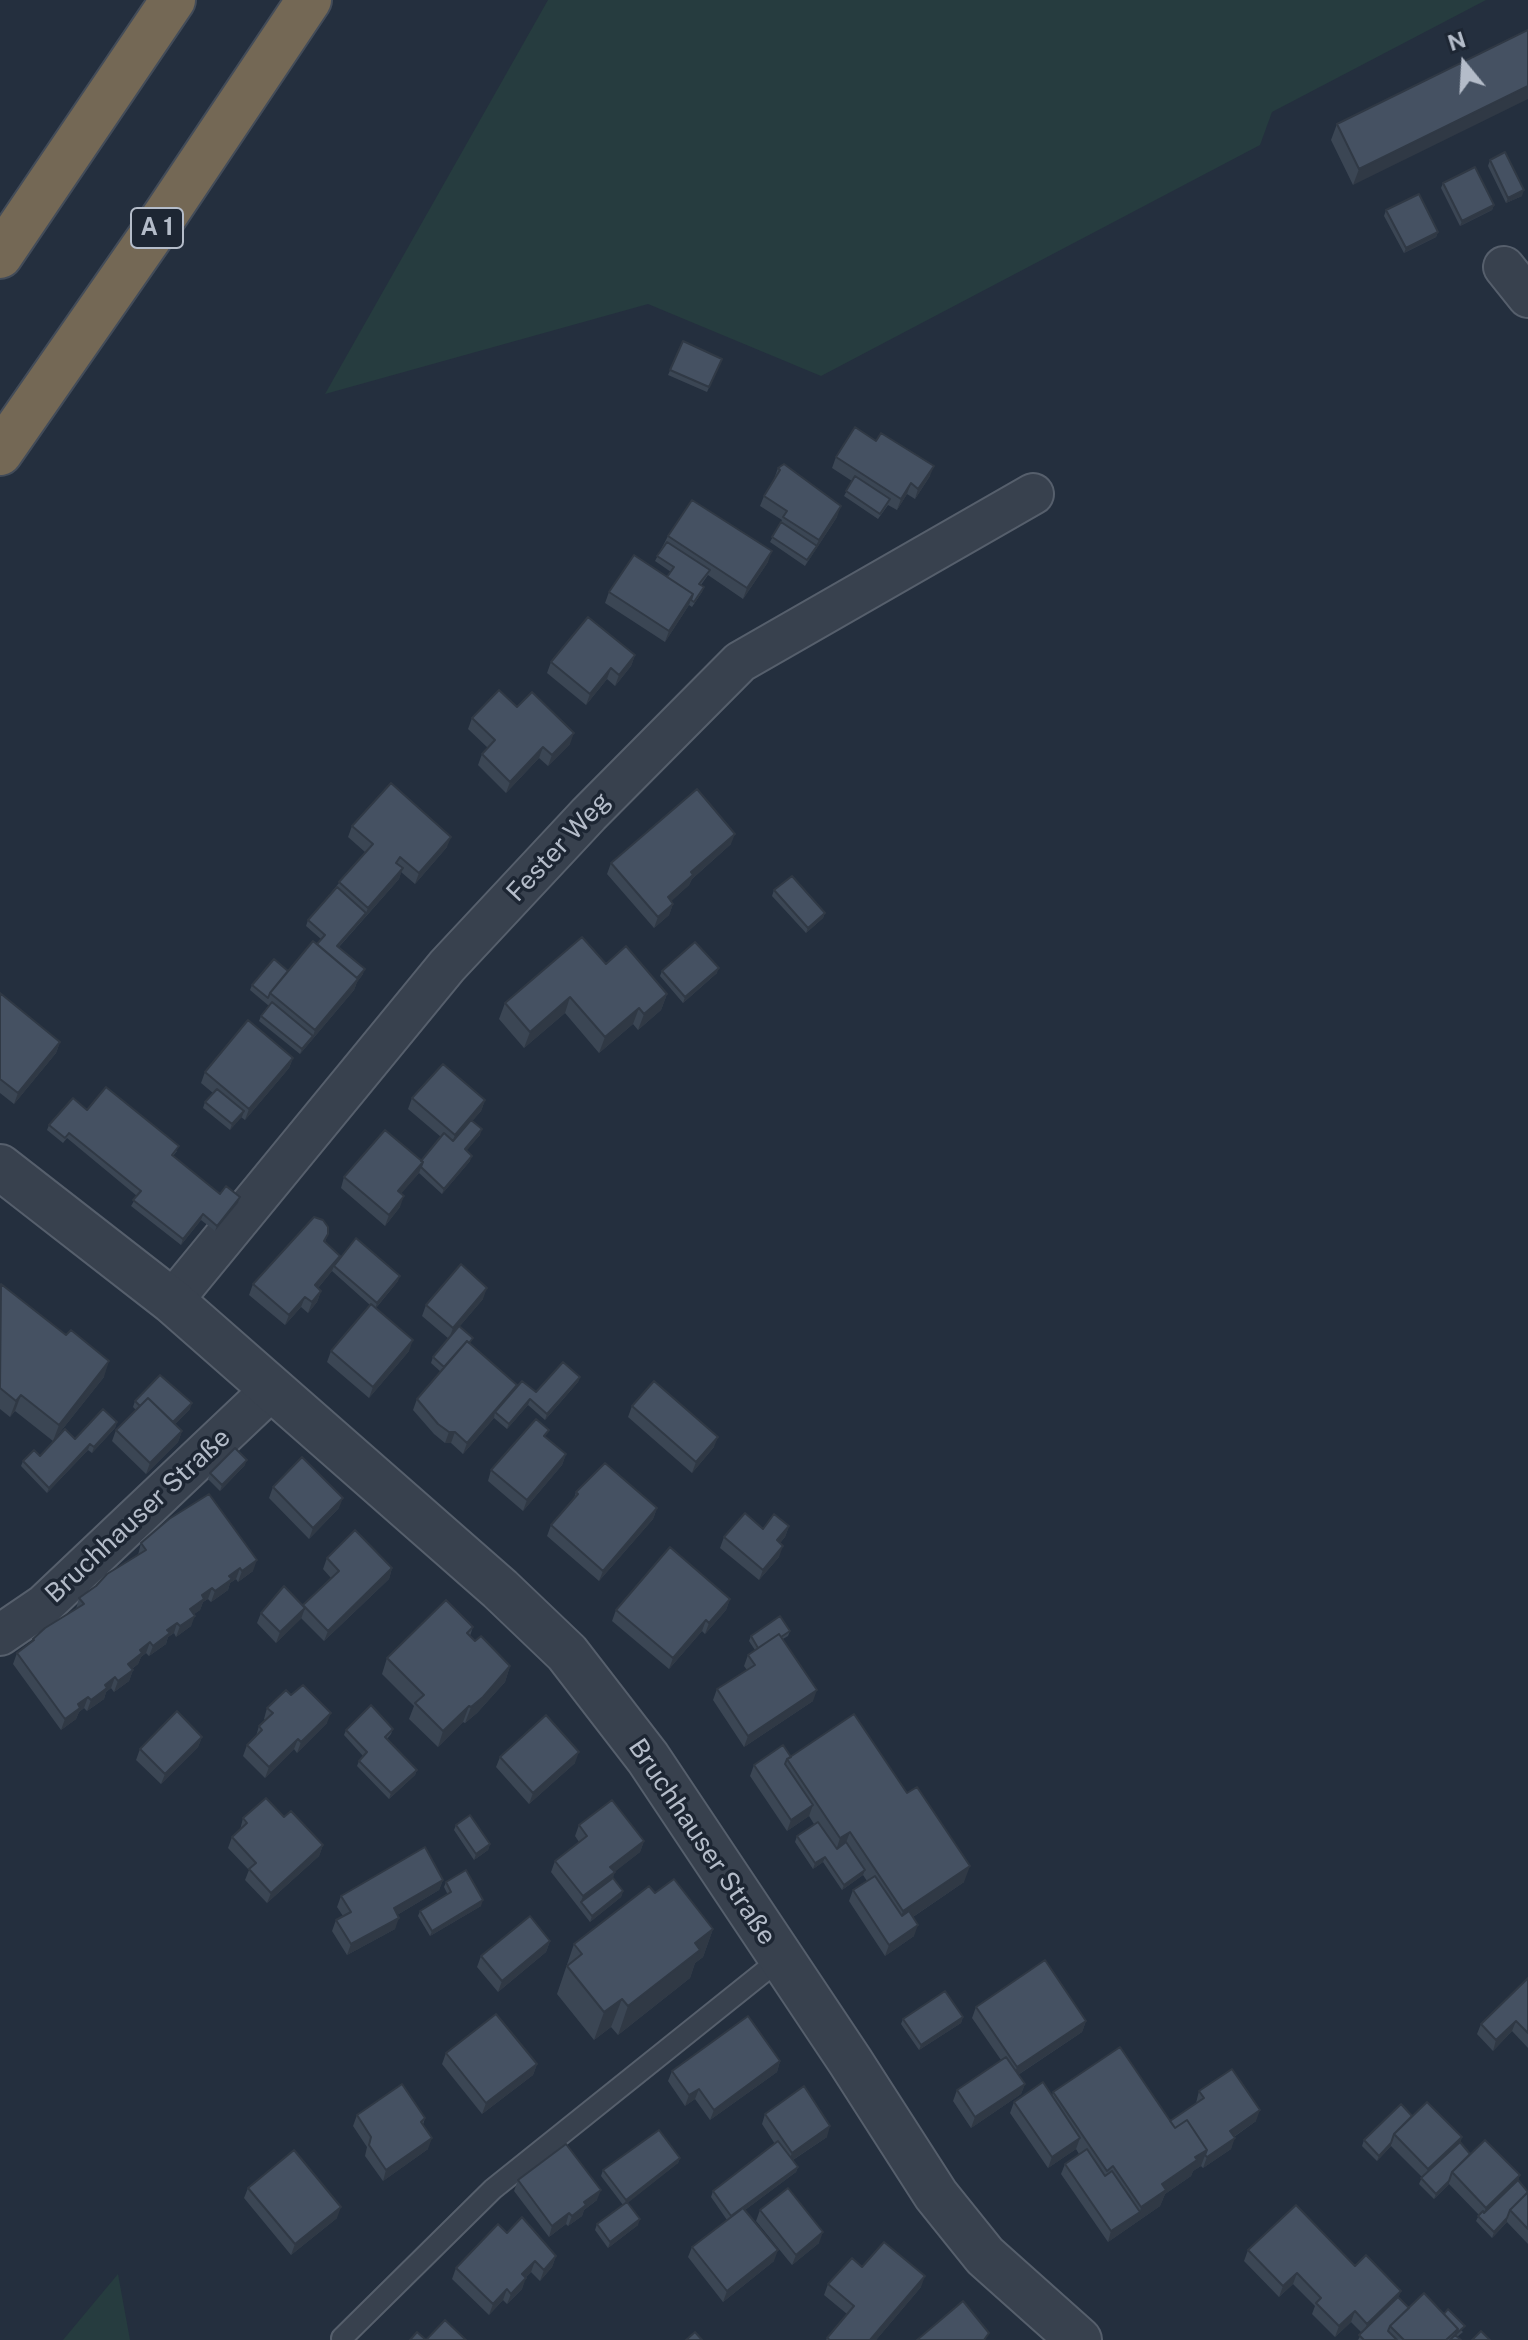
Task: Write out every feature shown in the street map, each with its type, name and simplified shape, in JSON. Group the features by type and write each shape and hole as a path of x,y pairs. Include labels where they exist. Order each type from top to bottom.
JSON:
{"highway":[{"path":"0,256 173,0"},
{"name":"A 1","path":"0,453 166,214 309,0"}],"street":[{"name":"Fester Weg","path":"172,1301 447,966 589,814 740,662 1033,494"},
{"name":"Bruchhauser Straße","path":"0,1167 172,1301 500,1589 567,1653 648,1758 936,2195 985,2256 1079,2340"},
{"name":"Bruchhauser Straße","path":"0,1635 44,1605 271,1390"}],"lane":[{"path":"342,2338 493,2189 780,1959"}],"green space":[{"path":"548,0 1486,0 1272,112 1260,145 821,376 648,304 325,394"},
{"path":"118,2274 130,2340 63,2340"}],"building":[{"path":"1528,30 1528,86 1359,169 1337,124"},
{"path":"1505,152 1524,190 1508,198 1490,160"},
{"path":"1475,167 1494,205 1462,221 1443,183"},
{"path":"1419,194 1438,232 1406,248 1386,210"},
{"path":"683,341 722,359 709,387 670,370"},
{"path":"855,427 876,441 881,433 934,466 918,489 911,483 901,499 836,457"},
{"path":"784,464 841,506 819,540 783,517 787,511 764,496 780,470 778,468"},
{"path":"855,476 890,499 880,514 846,491"},
{"path":"692,500 772,551 747,588 668,536"},
{"path":"781,522 817,546 807,560 772,537"},
{"path":"667,542 710,570 699,584 704,587 694,602 691,600 693,594 667,577 674,567 657,556"},
{"path":"634,555 693,594 669,631 609,592"},
{"path":"588,617 635,655 619,675 611,668 590,694 551,662"},
{"path":"499,690 517,707 532,692 574,733 552,755 543,747 510,782 482,754 495,740 472,718"},
{"path":"391,783 451,837 419,873 400,857 396,863 403,868 368,908 339,882 373,844 352,826"},
{"path":"697,789 735,834 691,872 693,875 668,897 673,904 658,917 611,863"},
{"path":"792,876 825,913 808,928 774,890"},
{"path":"337,887 366,913 337,946 365,969 357,978 317,944 325,935 308,920"},
{"path":"582,937 606,964 626,946 667,994 644,1014 639,1008 605,1037 570,997 530,1032 505,1003"},
{"path":"313,941 358,979 315,1030 270,993"},
{"path":"695,942 719,968 685,997 662,971"},
{"path":"274,959 288,971 268,998 252,985"},
{"path":"0,993 60,1042 18,1093 0,1079"},
{"path":"272,1002 313,1036 302,1049 261,1016"},
{"path":"248,1020 293,1058 249,1109 205,1072"},
{"path":"443,1064 485,1100 455,1135 412,1098"},
{"path":"106,1087 179,1146 172,1155 220,1194 226,1186 240,1197 217,1226 203,1214 183,1239 133,1200 141,1191 69,1133 65,1138 49,1125 73,1098 87,1110"},
{"path":"217,1089 244,1111 232,1124 205,1102"},
{"path":"471,1120 482,1129 465,1149 472,1156 444,1189 421,1167 421,1161 444,1133 453,1141"},
{"path":"385,1130 423,1162 398,1191 404,1196 389,1215 344,1177"},
{"path":"314,1217 323,1220 328,1227 324,1241 340,1256 315,1285 321,1291 312,1302 305,1297 289,1315 253,1284"},
{"path":"356,1238 400,1276 377,1303 334,1266"},
{"path":"461,1264 487,1288 453,1328 426,1305"},
{"path":"1,1284 66,1335 71,1330 109,1361 59,1425 21,1395 16,1401 0,1388"},
{"path":"371,1304 413,1340 373,1387 331,1351"},
{"path":"459,1326 473,1338 444,1367 433,1357"},
{"path":"467,1341 517,1385 467,1443 455,1432 449,1432 438,1424 417,1399"},
{"path":"563,1362 580,1377 547,1414 530,1399 509,1424 495,1412 522,1381 536,1392"},
{"path":"160,1375 192,1403 173,1422 148,1398 140,1406 135,1401"},
{"path":"654,1381 718,1437 696,1462 632,1406"},
{"path":"148,1398 182,1431 150,1463 116,1430"},
{"path":"103,1409 117,1422 94,1447 90,1444 49,1488 23,1461 34,1450 40,1456 65,1429 75,1439"},
{"path":"536,1419 549,1430 544,1436 566,1454 527,1500 491,1470"},
{"path":"235,1448 247,1460 222,1485 210,1473"},
{"path":"302,1457 343,1498 313,1528 273,1487"},
{"path":"605,1463 657,1508 603,1571 551,1525 578,1494 576,1492"},
{"path":"209,1494 257,1560 229,1576 232,1579 215,1591 212,1588 202,1595 204,1599 190,1609 195,1616 167,1630 170,1633 153,1646 150,1642 128,1664 133,1670 118,1681 115,1677 105,1685 107,1688 91,1700 88,1697 78,1704 80,1708 65,1719 17,1653 45,1628 84,1604 79,1598 107,1574 146,1550 141,1543 169,1519"},
{"path":"745,1513 763,1529 774,1514 789,1526 777,1540 783,1546 763,1570 724,1537"},
{"path":"355,1530 392,1568 328,1631 303,1605 339,1571 327,1558"},
{"path":"670,1547 730,1599 709,1623 706,1620 673,1658 616,1610"},
{"path":"284,1586 305,1608 280,1632 261,1613"},
{"path":"446,1600 473,1627 467,1633 475,1641 481,1636 510,1666 483,1697 443,1731 415,1703 424,1695 387,1658"},
{"path":"780,1616 790,1631 781,1637 779,1634 758,1648 751,1636"},
{"path":"779,1634 817,1690 748,1736 717,1689 755,1665 748,1655"},
{"path":"303,1685 331,1713 269,1767 247,1745 262,1730 259,1726 273,1713 267,1708 286,1690 291,1695"},
{"path":"371,1705 393,1729 385,1737 417,1770 391,1793 359,1761 367,1752 346,1730"},
{"path":"177,1711 202,1737 165,1774 140,1749"},
{"path":"854,1714 907,1793 917,1787 970,1866 903,1911 850,1832 840,1838 787,1759"},
{"path":"546,1715 579,1752 533,1793 500,1757"},
{"path":"783,1745 791,1757 785,1764 813,1805 791,1820 754,1765"},
{"path":"266,1798 284,1817 291,1811 323,1845 271,1893 249,1869 256,1863 232,1837 247,1823 243,1818"},
{"path":"612,1800 644,1841 610,1867 615,1872 583,1896 555,1861 587,1836 579,1825"},
{"path":"470,1815 490,1844 476,1854 456,1825"},
{"path":"818,1822 837,1849 846,1842 865,1870 844,1885 825,1857 815,1863 797,1836"},
{"path":"425,1847 443,1880 394,1908 399,1918 351,1944 336,1920 351,1912 341,1896"},
{"path":"466,1870 483,1900 432,1931 420,1911 451,1892 446,1882"},
{"path":"875,1876 902,1916 909,1911 918,1925 889,1945 853,1890"},
{"path":"613,1878 623,1891 592,1916 581,1902"},
{"path":"674,1879 713,1929 695,1943 700,1950 628,2006 622,1999 604,2012 567,1966 582,1954 574,1944 649,1886 655,1893"},
{"path":"530,1916 550,1941 502,1981 481,1956"},
{"path":"1045,1960 1086,2021 1017,2067 976,2007"},
{"path":"1528,1978 1528,2033 1516,2021 1496,2040 1481,2024"},
{"path":"945,1991 963,2017 921,2045 903,2019"},
{"path":"496,2014 537,2064 486,2103 446,2053"},
{"path":"748,2016 780,2061 714,2110 699,2089 689,2095 672,2071"},
{"path":"1120,2047 1175,2128 1187,2120 1207,2150 1162,2184 1166,2190 1141,2207 1113,2166 1107,2171 1053,2092"},
{"path":"1006,2057 1025,2084 975,2117 957,2090"},
{"path":"1232,2069 1260,2110 1230,2131 1235,2138 1207,2157 1207,2150 1187,2120 1175,2128 1170,2121 1204,2098 1199,2091"},
{"path":"1043,2082 1080,2138 1052,2157 1014,2102"},
{"path":"402,2084 425,2118 421,2122 432,2138 386,2170 369,2145 371,2137 357,2115"},
{"path":"804,2086 830,2126 792,2153 765,2114"},
{"path":"1427,2102 1462,2137 1428,2169 1394,2134"},
{"path":"1401,2104 1412,2116 1394,2134 1391,2143 1379,2156 1364,2140"},
{"path":"659,2130 680,2158 626,2200 603,2170"},
{"path":"1485,2140 1520,2175 1486,2208 1452,2172"},
{"path":"778,2141 798,2167 731,2216 713,2191"},
{"path":"1460,2142 1470,2154 1436,2194 1421,2178"},
{"path":"566,2144 601,2190 584,2202 586,2205 572,2216 569,2213 552,2226 518,2180"},
{"path":"1087,2149 1105,2176 1112,2171 1140,2212 1111,2231 1065,2164"},
{"path":"294,2150 341,2207 295,2244 248,2188"},
{"path":"1518,2180 1528,2192 1494,2232 1478,2216"},
{"path":"788,2188 823,2232 796,2255 760,2210"},
{"path":"1528,2192 1528,2229 1510,2210"},
{"path":"627,2202 640,2219 610,2242 597,2224"},
{"path":"1296,2205 1355,2266 1366,2255 1401,2291 1367,2324 1355,2311 1339,2326 1316,2303 1321,2298 1297,2273 1283,2286 1248,2250"},
{"path":"743,2208 778,2250 727,2291 692,2247"},
{"path":"522,2217 556,2256 544,2270 535,2261 522,2274 526,2278 511,2294 507,2289 493,2304 456,2268 498,2224 507,2233"},
{"path":"884,2242 925,2276 870,2340 830,2340 827,2338 854,2306 828,2284 852,2258 862,2267"},
{"path":"1424,2293 1458,2329 1446,2340 1404,2340 1390,2326"},
{"path":"1398,2297 1409,2308 1388,2331 1397,2340 1364,2340 1359,2335"},
{"path":"963,2301 989,2333 984,2340 917,2340"},
{"path":"1448,2309 1465,2326 1456,2334 1458,2329 1444,2314"},
{"path":"445,2320 466,2340 426,2340"},
{"path":"1481,2331 1490,2340 1472,2340"},
{"path":"417,2332 426,2340 410,2340"},
{"path":"695,2332 702,2340 686,2340"}]}
